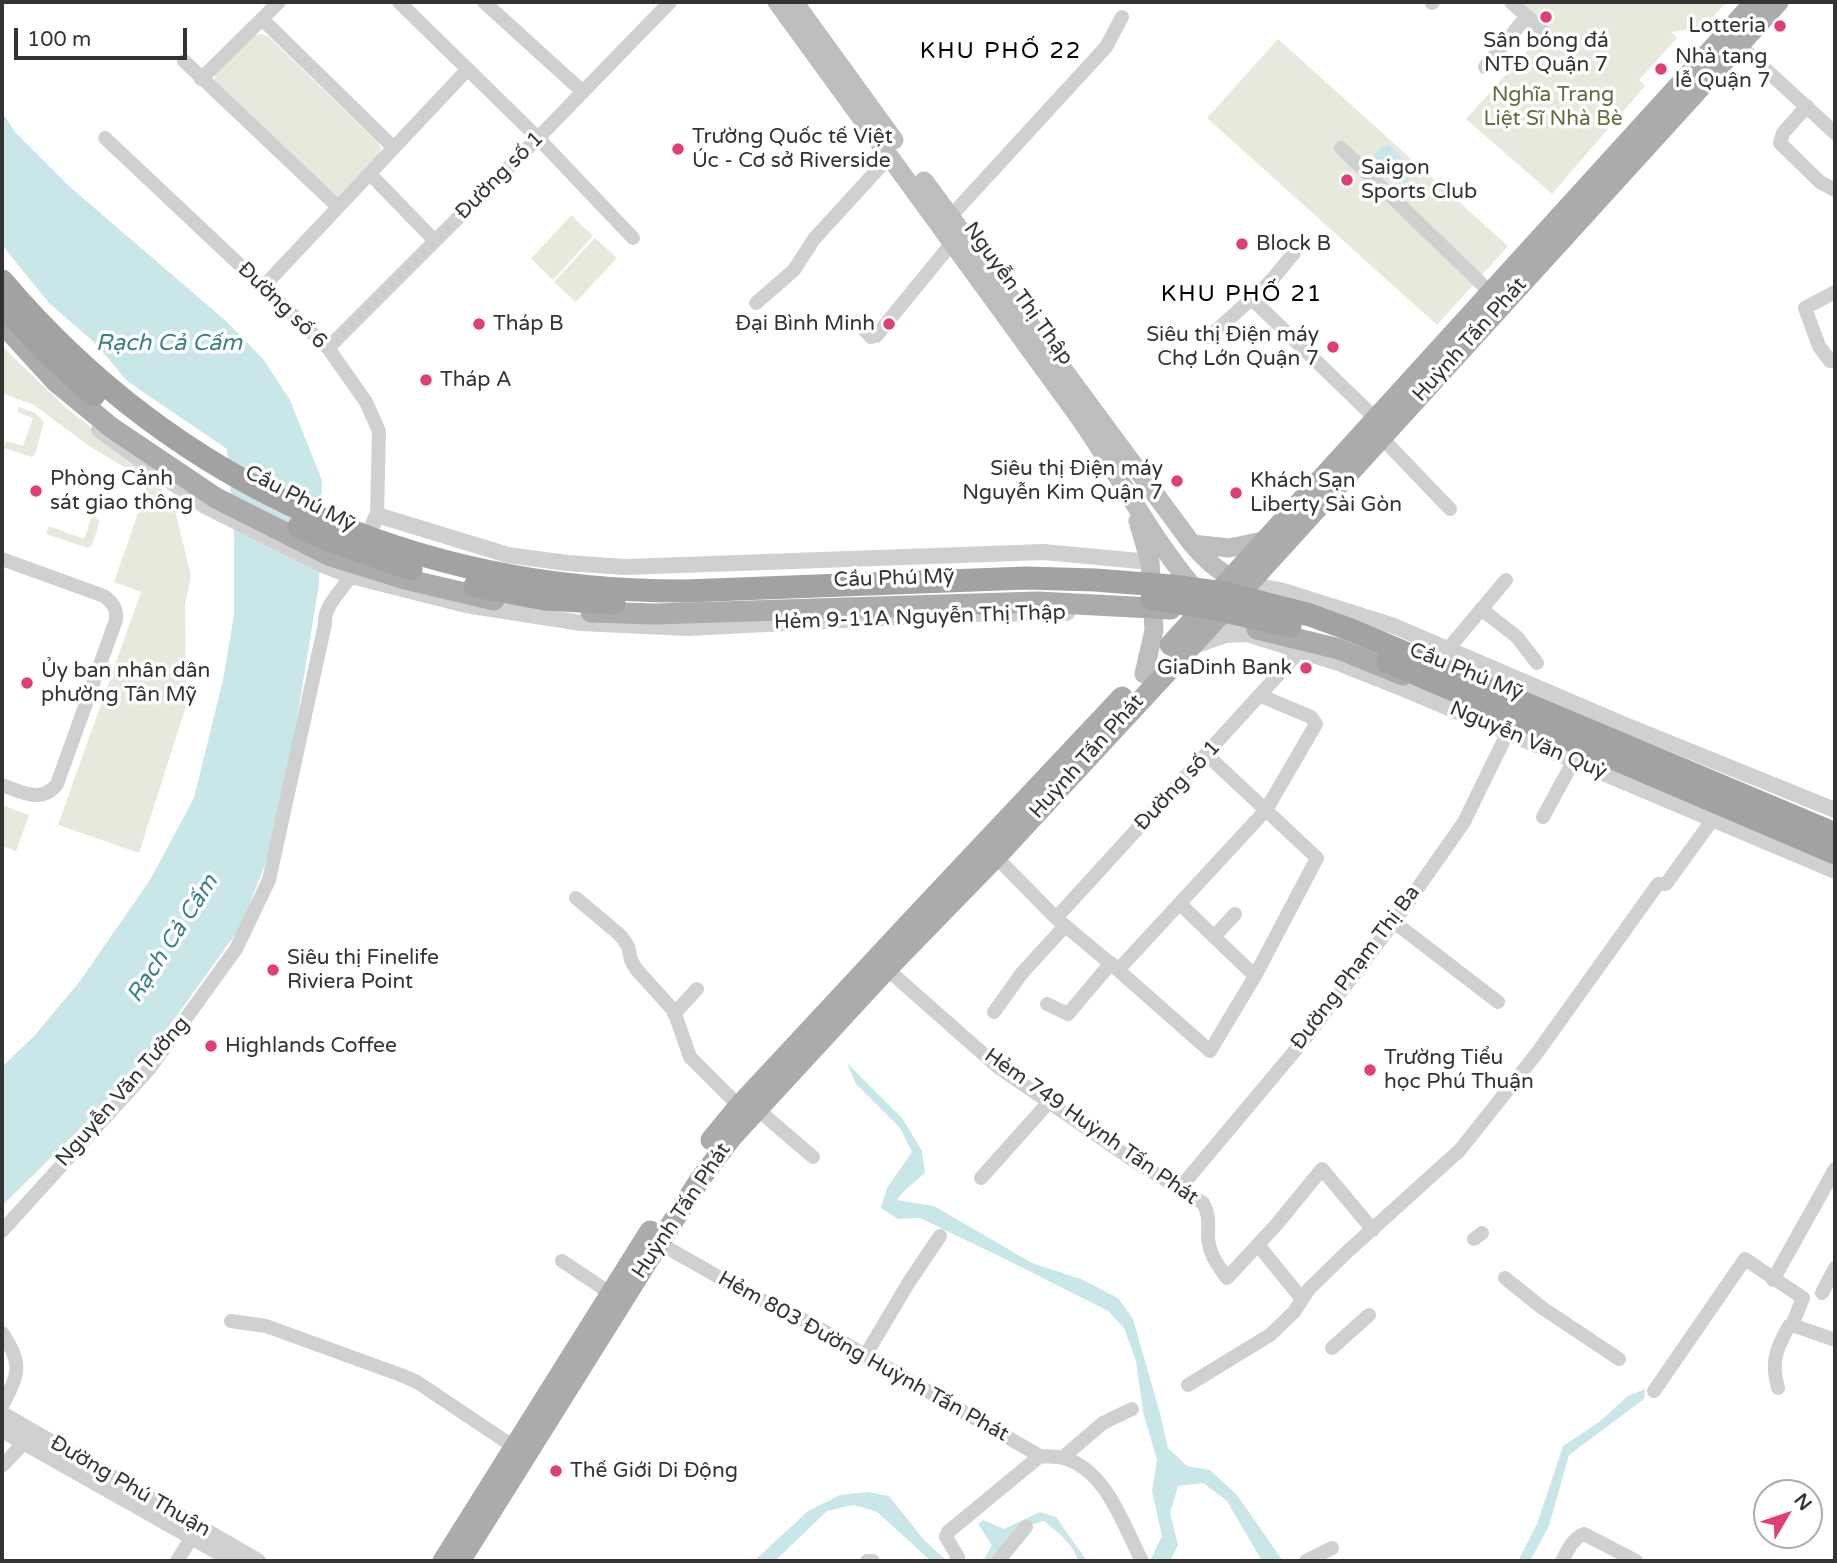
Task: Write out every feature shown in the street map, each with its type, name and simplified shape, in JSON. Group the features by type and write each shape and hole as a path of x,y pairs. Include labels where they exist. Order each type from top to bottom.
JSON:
{"highway":[{"name":"Cầu Phú Mỹ","path":"2,281 62,345 112,391 191,449 301,511 400,549 495,574 635,590 686,591 1051,578 1172,586 1224,593 1310,615 1351,630 1835,834"},
{"name":"Cầu Phú Mỹ","path":"2,304 48,354 87,389 141,432 205,476 304,529 428,574 508,593 581,602 686,605 1046,593 1134,597 1216,609 1293,627 1346,644 1835,853"}],"main road":[{"name":"Nguyễn Thị Thập","path":"777,2 1090,432 1211,566 1239,581"},
{"name":"Nguyễn Thị Thập","path":"794,2 950,217 1126,471 1130,500 1185,578 1214,609"},
{"name":"Huỳnh Tấn Phát","path":"1526,266 1755,2"},
{"name":"Huỳnh Tấn Phát","path":"443,1561 522,1449 650,1248 704,1150 990,851 1214,609 1488,303 1778,2"},
{"name":"Cầu Phú Mỹ","path":"2,270 50,324 90,362 173,429 315,512 435,556 500,571 660,588 1027,573 1159,577 1317,611 1460,668 1835,828"},
{"name":"Cầu Phú Mỹ","path":"2,323 77,400 131,443 189,481 216,498 331,556 405,579 545,609 632,614 1038,602 1169,608 1339,649 1835,859"},
{"path":"1130,500 1150,562 1154,630 1149,679"},
{"path":"1192,544 1268,548"},
{"name":"Huỳnh Tấn Phát","path":"1149,679 1186,649 1214,609"},
{"name":"Huỳnh Tấn Phát","path":"859,988 887,969 990,851"},
{"name":"Huỳnh Tấn Phát","path":"460,1561 610,1293 650,1248"}],"street":[{"path":"201,79 279,2"},
{"path":"399,2 538,138 634,238"},
{"path":"484,2 583,92"},
{"name":"Đường số 1","path":"328,348 670,2"},
{"path":"1511,2 1542,30"},
{"path":"950,217 1106,47 1122,16"},
{"path":"1485,67 1527,16"},
{"path":"262,19 394,148"},
{"path":"1739,45 1835,133"},
{"path":"184,61 338,207"},
{"path":"263,286 468,69"},
{"path":"1807,106 1783,133 1780,143 1820,182 1835,190"},
{"name":"Đường số 6","path":"105,138 328,348 366,402 379,432 377,515"},
{"path":"1341,148 1488,303"},
{"path":"756,303 794,270 814,239 890,156"},
{"path":"370,174 435,241"},
{"path":"857,322 871,337 876,337 952,243"},
{"path":"1209,337 1270,282 1294,253"},
{"path":"1832,360 1819,346 1805,308 1835,292"},
{"path":"1252,299 1378,428 1450,509"},
{"name":"Hẻm 9-11A Nguyễn Thị Thập","path":"2,338 43,381 105,436 205,506 323,565 347,581 543,619 581,623 688,628 962,614 1075,612 1153,619"},
{"path":"347,581 377,515 508,555 626,567 1044,552 1150,562"},
{"path":"1268,548 1269,567 1280,590"},
{"path":"2,559 104,596 112,602 117,612 57,784 52,791 33,796 2,785"},
{"path":"1448,649 1506,580"},
{"name":"Nguyễn Văn Tưởng","path":"2,1231 150,1068 236,949 270,880 326,624 324,618 347,581"},
{"path":"1239,581 1280,590 1394,626 1835,810"},
{"name":"Nguyễn Văn Quỳ","path":"1214,609 1247,634 1340,664 1508,732 1573,762 1646,789 1835,871"},
{"path":"1481,609 1517,637 1536,663"},
{"path":"1186,649 1226,635 1247,634"},
{"name":"Đường số 1","path":"994,1012 1061,922 1299,652"},
{"path":"1047,1004 1068,1014 1180,904 1266,810 1316,723 1311,717 1261,696"},
{"name":"Đường Phạm Thị Ba","path":"1179,1189 1304,1040 1394,922 1464,822 1508,732"},
{"path":"990,851 1061,922 1210,1051 1255,976 1317,858 1207,755"},
{"path":"1543,817 1573,762"},
{"path":"1781,848 1801,797"},
{"path":"1188,1385 1270,1335 1347,1252 1460,1150 1537,1053 1658,884 1666,884 1713,819"},
{"path":"576,898 620,935 628,946 636,968 670,1006 690,1057 748,1107 813,1157"},
{"path":"1180,904 1255,976"},
{"path":"1214,937 1235,914"},
{"path":"1394,922 1498,1002"},
{"name":"Hẻm 749 Huỳnh Tấn Phát","path":"887,969 998,1067 1130,1158 1203,1203 1209,1213 1208,1238 1214,1260 1227,1278 1258,1245"},
{"path":"674,1014 697,989"},
{"path":"981,1178 1049,1102"},
{"path":"1302,1299 1258,1245 1322,1169 1373,1230"},
{"path":"1773,1280 1835,1169"},
{"path":"865,1356 940,1236"},
{"name":"Hẻm 803 Đường Huỳnh Tấn Phát","path":"650,1248 810,1323 1040,1456 1063,1457 1095,1476 1142,1561"},
{"path":"1654,1391 1745,1259 1773,1280 1803,1297 1792,1325 1780,1342 1773,1368 1778,1388"},
{"path":"562,1261 610,1293"},
{"path":"1822,1293 1835,1268"},
{"path":"1505,1278 1541,1307 1619,1359"},
{"path":"1332,1348 1368,1315"},
{"path":"231,1321 266,1326 409,1378 522,1449"},
{"path":"1792,1325 1835,1340"},
{"path":"2,1333 17,1359 13,1385 2,1406"},
{"path":"1063,1457 1103,1423 1132,1409"},
{"name":"Đường Phú Thuận","path":"2,1413 8,1433 29,1437 258,1561"},
{"path":"2,1466 29,1437"},
{"name":"Đường Phú Thuận","path":"29,1437 234,1561"},
{"path":"956,1561 958,1557 946,1537 948,1532 1040,1456"},
{"path":"998,1561 1026,1527"},
{"path":"1562,1561 1578,1537 1584,1534 1636,1561"},
{"path":"177,1561 192,1537"},
{"path":"1306,1561 1332,1548"},
{"path":"867,1561 873,1561"}],"green space":[{"name":"Nghĩa Trang Liệt Sĩ Nhà Bè","path":"1525,2 1727,2 1702,28 1671,32 1677,38 1639,80 1645,86 1552,194 1466,119 1546,30 1521,7"},
{"path":"253,35 268,36 379,144 381,150 378,157 337,198 214,83 216,72"},
{"path":"1278,39 1508,246 1437,325 1207,118"},
{"path":"571,215 593,236 553,280 531,259"},
{"path":"595,238 617,258 576,302 554,282"},
{"path":"2,346 64,406 151,476 150,480 172,498 191,576 185,605 186,706 139,853 58,825 141,592 114,582 149,482 89,446 34,405 2,393"},
{"path":"19,407 35,413 44,422 32,457 4,448 6,441 23,446 33,418 17,412"},
{"path":"92,516 100,521 92,545 88,548 46,534 49,526 84,539"},
{"path":"2,805 29,815 16,851 2,846"}],"water":[{"name":"Rạch Cả Cấm","path":"2,112 15,132 70,187 226,321 263,359 290,400 322,480 319,584 294,737 274,842 240,928 162,1036 100,1109 2,1206 2,1067 35,1035 80,981 150,880 194,798 223,680 234,615 234,534 227,449 127,381 96,344 49,303 2,245"},
{"path":"1388,145 1408,167 1407,184 1399,184 1372,157 1381,147"},
{"path":"847,1063 902,1118 922,1151 925,1173 897,1200 934,1206 1032,1263 1081,1279 1118,1298 1133,1319 1168,1448 1187,1466 1210,1470 1237,1495 1283,1561 1262,1561 1227,1501 1203,1483 1178,1486 1170,1513 1178,1545 1170,1561 1150,1561 1162,1536 1152,1491 1157,1460 1143,1412 1136,1361 1124,1328 1108,1311 1003,1258 920,1218 898,1219 881,1208 887,1188 912,1152 900,1128 856,1084"},
{"path":"1645,1389 1644,1399 1569,1455 1549,1526 1530,1561 1518,1561 1537,1524 1563,1446 1599,1422 1628,1396"},
{"path":"868,1492 889,1496 925,1541 947,1561 931,1561 877,1512 854,1505 827,1511 775,1561 754,1561 808,1511 840,1495"},
{"path":"1040,1512 1056,1517 1087,1561 1078,1561 1069,1544 1044,1521 1027,1526 994,1561 983,1561 992,1545 978,1524 983,1520 1004,1529"}],"place":[{"name":"Sân bóng đá NTĐ Quận 7","path":"1546,17"},
{"name":"Lotteria","path":"1780,26"},
{"name":"Nhà tang lễ Quận 7","path":"1661,69"},
{"name":"Trường Quốc tế Việt Úc - Cơ sở Riverside","path":"678,149"},
{"name":"Saigon Sports Club","path":"1347,180"},
{"name":"Block B","path":"1242,244"},
{"name":"Tháp B","path":"479,324"},
{"name":"Đại Bình Minh","path":"889,324"},
{"name":"Siêu thị Điện máy Chợ Lớn Quận 7","path":"1333,347"},
{"name":"Tháp A","path":"426,380"},
{"name":"Siêu thị Điện máy Nguyễn Kim Quận 7","path":"1177,481"},
{"name":"Phòng Cảnh sát giao thông","path":"36,491"},
{"name":"Khách Sạn Liberty Sài Gòn","path":"1236,493"},
{"name":"GiaDinh Bank","path":"1306,668"},
{"name":"Ủy ban nhân dân phường Tân Mỹ","path":"27,683"},
{"name":"Siêu thị Finelife Riviera Point","path":"273,970"},
{"name":"Highlands Coffee","path":"211,1046"},
{"name":"Trường Tiểu học Phú Thuận","path":"1370,1070"},
{"name":"Thế Giới Di Động","path":"556,1471"}],"district":[{"name":"KHU PHỐ 22","path":"1001,52"},
{"name":"KHU PHỐ 21","path":"1242,295"}]}
